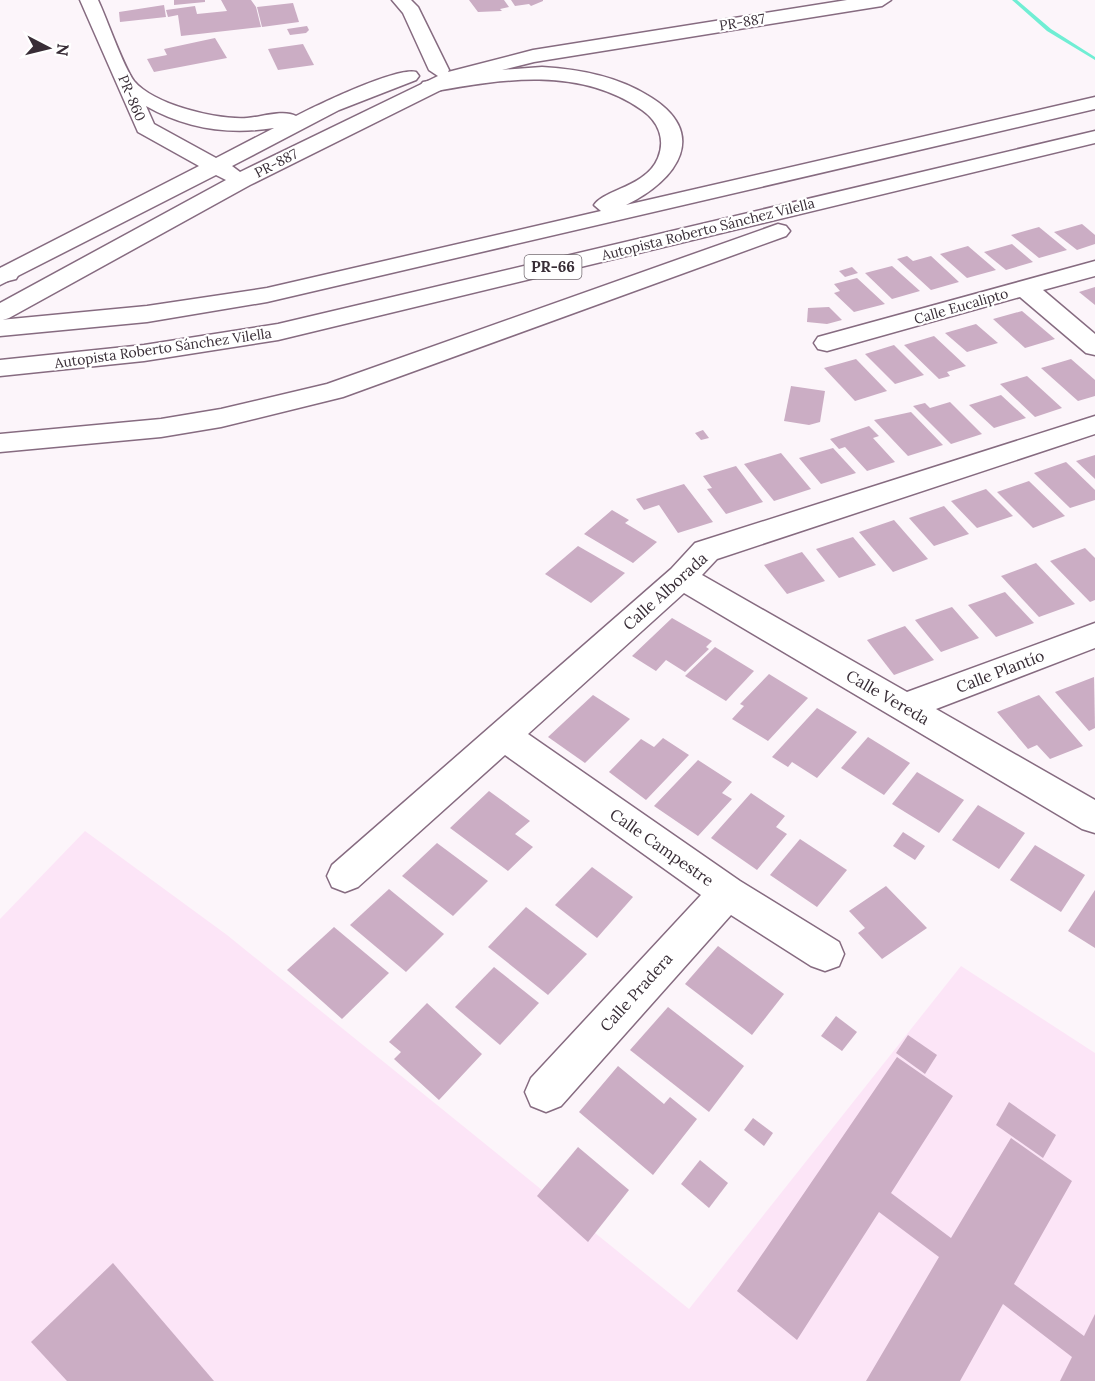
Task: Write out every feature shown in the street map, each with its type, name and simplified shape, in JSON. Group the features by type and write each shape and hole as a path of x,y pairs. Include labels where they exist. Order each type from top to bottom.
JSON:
{"main road":[{"name":"PR-860","path":"89,0 145,128 242,180"},
{"path":"401,0 411,11 434,78 477,78 527,73 579,77 612,86 637,97 658,113 666,123 673,146 665,167 654,178 611,203 534,232"},
{"name":"PR-887","path":"2,276 319,113 401,78 452,77 533,56 882,0"},
{"name":"PR-887","path":"0,313 434,78"},
{"path":"125,84 153,104 178,116 219,126 243,125 319,113"},
{"name":"Autopista Roberto Sánchez Vilella","path":"0,327 82,322 188,309 267,295 1095,102"},
{"path":"145,128 160,163 146,202"},
{"name":"Autopista Roberto Sánchez Vilella","path":"3,368 144,353 278,332 987,160 1095,137"},
{"path":"0,443 161,428 221,418 334,391 523,326 756,239 909,190 987,160"},
{"name":"Calle Eucalipto","path":"827,343 1095,268"},
{"path":"1035,285 1095,324"},
{"path":"1035,285 1095,347"},
{"name":"Calle Alborada","path":"345,876 682,577 706,551 1095,425"},
{"name":"Calle Vereda","path":"682,577 1095,818"},
{"name":"Calle Plantío","path":"905,707 1095,635"},
{"name":"Calle Campestre","path":"503,735 727,892 825,954"},
{"name":"Calle Pradera","path":"546,1092 727,892"}],"shaded area":[{"path":"85,831 227,935 689,1309 961,966 1095,1053 1095,1381 0,1381 0,919"}],"building":[{"path":"174,0 205,0 205,2 174,5"},
{"path":"221,0 251,0 256,7 261,27 181,36 178,15 168,17 166,10 195,6 197,14 227,11"},
{"path":"469,0 504,0 509,7 500,9 502,11 478,12"},
{"path":"511,0 543,1 531,6 529,4 515,6"},
{"path":"293,3 299,22 262,27 257,7"},
{"path":"164,5 166,17 120,22 119,12"},
{"path":"307,26 309,30 306,33 290,35 287,29"},
{"path":"215,38 227,58 154,72 147,59 167,55 164,49"},
{"path":"303,44 314,65 278,70 268,49"},
{"path":"1082,224 1095,235 1095,244 1077,250 1054,232"},
{"path":"1039,227 1067,250 1039,258 1011,235"},
{"path":"1012,244 1033,262 1006,270 984,252"},
{"path":"968,246 996,270 967,278 940,254"},
{"path":"907,256 913,261 931,256 959,282 931,290 897,259"},
{"path":"892,266 920,291 892,299 865,273"},
{"path":"852,267 858,273 845,277 839,271"},
{"path":"857,278 885,304 854,312 834,293 840,291 834,284"},
{"path":"1095,287 1095,305 1079,292"},
{"path":"829,307 842,320 827,324 807,322 808,308"},
{"path":"1022,311 1055,339 1025,348 993,319"},
{"path":"976,324 998,343 967,352 945,333"},
{"path":"934,336 966,366 947,372 950,376 939,379 904,345"},
{"path":"894,345 924,375 895,384 865,354"},
{"path":"856,359 887,391 855,401 824,368"},
{"path":"1071,359 1095,380 1095,396 1078,401 1041,368"},
{"path":"1027,376 1062,408 1035,417 1000,384"},
{"path":"791,386 825,391 820,422 809,425 784,421"},
{"path":"1001,395 1026,418 994,428 969,405"},
{"path":"950,402 982,434 951,444 913,406 925,403 930,408"},
{"path":"911,412 943,445 908,456 874,420"},
{"path":"869,426 879,436 873,438 895,462 867,471 845,447 839,449 830,439"},
{"path":"703,430 709,438 701,440 695,433"},
{"path":"833,448 856,473 821,484 799,458"},
{"path":"781,453 811,489 774,501 744,464"},
{"path":"1095,455 1095,479 1076,461"},
{"path":"1066,462 1095,490 1095,500 1070,508 1034,473"},
{"path":"736,466 763,502 726,514 707,489 712,488 703,476"},
{"path":"1029,481 1065,516 1033,528 997,492"},
{"path":"684,484 713,522 678,533 659,505 644,510 636,499"},
{"path":"986,489 1013,516 977,528 951,501"},
{"path":"944,506 969,534 934,546 909,518"},
{"path":"612,510 629,520 625,523 657,542 633,563 584,534"},
{"path":"894,520 928,559 893,572 859,532"},
{"path":"853,537 876,565 839,578 816,549"},
{"path":"578,546 625,573 591,603 545,574"},
{"path":"1085,548 1095,558 1095,600 1090,602 1050,561"},
{"path":"802,552 825,581 787,594 764,565"},
{"path":"1036,563 1075,604 1039,617 1001,576"},
{"path":"1005,592 1034,623 996,637 968,605"},
{"path":"952,607 979,638 941,652 915,620"},
{"path":"672,618 712,641 706,647 709,649 685,672 666,660 656,671 632,656"},
{"path":"905,626 934,660 894,675 867,640"},
{"path":"715,647 754,671 726,701 685,676"},
{"path":"769,674 808,698 768,741 732,719 744,706 740,704"},
{"path":"1094,677 1095,728 1089,731 1055,692"},
{"path":"593,695 630,719 585,763 548,737"},
{"path":"1039,695 1083,746 1050,759 1037,745 1028,749 997,712"},
{"path":"817,708 857,732 817,778 792,762 788,767 772,757"},
{"path":"868,737 910,763 884,795 841,768"},
{"path":"663,738 689,755 646,800 609,772 641,739 654,747"},
{"path":"698,760 732,782 722,793 732,799 698,836 654,806"},
{"path":"917,772 964,800 939,833 892,804"},
{"path":"489,791 530,821 515,834 533,847 508,871 450,828"},
{"path":"751,793 785,816 776,827 787,834 757,870 711,838"},
{"path":"978,805 1025,833 999,869 952,840"},
{"path":"903,832 925,846 915,860 893,846"},
{"path":"800,839 847,870 817,907 770,875"},
{"path":"437,843 488,881 453,916 402,876"},
{"path":"1035,845 1085,875 1061,912 1010,880"},
{"path":"592,867 633,897 597,938 555,905"},
{"path":"886,886 927,928 882,959 858,933 865,928 849,911"},
{"path":"389,889 444,934 406,972 350,925"},
{"path":"1095,890 1095,948 1068,931"},
{"path":"526,907 587,954 548,995 488,947"},
{"path":"334,927 389,973 342,1019 287,970"},
{"path":"718,946 784,994 752,1035 685,984"},
{"path":"494,967 539,1003 500,1045 455,1007"},
{"path":"427,1003 482,1054 439,1100 394,1059 401,1052 389,1042"},
{"path":"668,1007 744,1066 709,1112 630,1050"},
{"path":"836,1016 857,1032 842,1051 821,1036"},
{"path":"908,1035 937,1055 925,1074 896,1053"},
{"path":"897,1057 953,1096 891,1193 951,1238 1011,1138 1072,1181 1014,1284 1084,1336 1095,1314 1095,1381 1060,1381 1072,1357 1003,1304 960,1381 866,1381 939,1257 879,1212 797,1340 737,1291"},
{"path":"618,1066 664,1104 670,1097 697,1119 653,1175 579,1112"},
{"path":"1009,1102 1056,1135 1043,1158 996,1125"},
{"path":"753,1118 773,1133 764,1146 744,1130"},
{"path":"578,1147 629,1190 588,1242 537,1196"},
{"path":"700,1160 728,1183 709,1208 681,1184"},
{"path":"113,1263 214,1381 67,1381 31,1342"}],"waterway":[{"path":"1014,0 1049,30 1095,59"}]}
